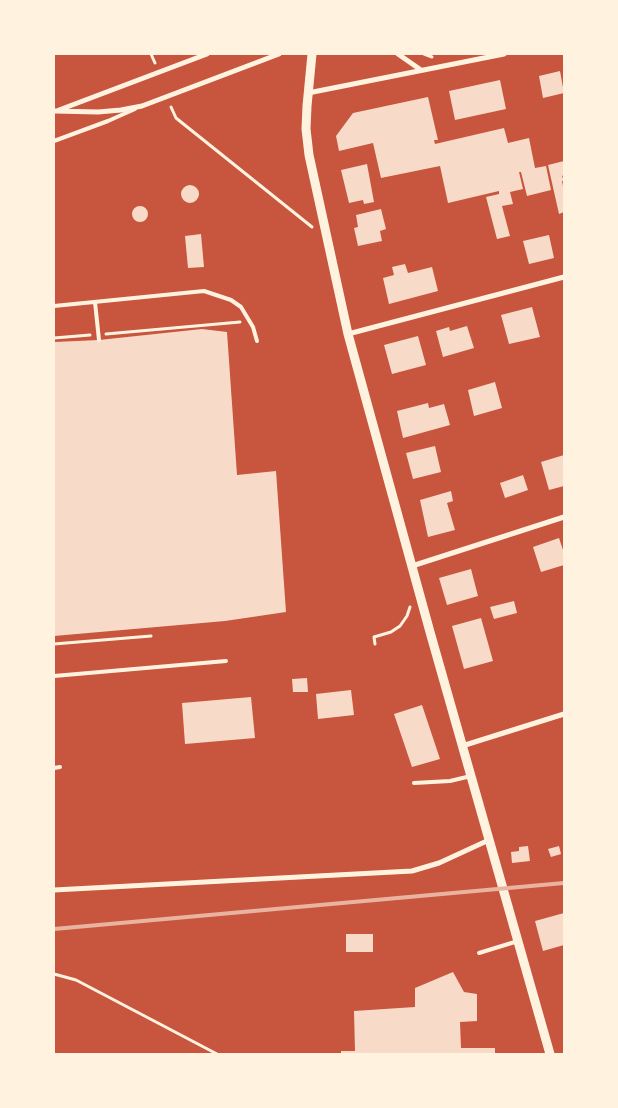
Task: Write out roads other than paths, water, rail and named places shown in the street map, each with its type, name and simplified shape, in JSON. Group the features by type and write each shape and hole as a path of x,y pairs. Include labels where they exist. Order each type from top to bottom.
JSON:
{"street":[{"path":"54,112 207,54"},
{"path":"54,112 98,112 142,106 279,54"},
{"path":"312,54 306,129 309,155 348,334 470,776 550,1054"},
{"path":"398,54 421,70"},
{"path":"308,93 504,54"},
{"path":"348,334 564,278"},
{"path":"412,566 564,518"},
{"path":"462,746 564,714"},
{"path":"54,890 412,871 439,863 489,840"}],"lane":[{"path":"54,141 142,106"},
{"path":"54,306 204,291 231,300 241,307 254,327 257,341"},
{"path":"96,302 99,340"},
{"path":"54,676 226,661"},
{"path":"54,768 60,767"},
{"path":"414,783 450,781 470,776"},
{"path":"479,953 518,941"}],"railway":[{"path":"54,929 564,883"}]}
